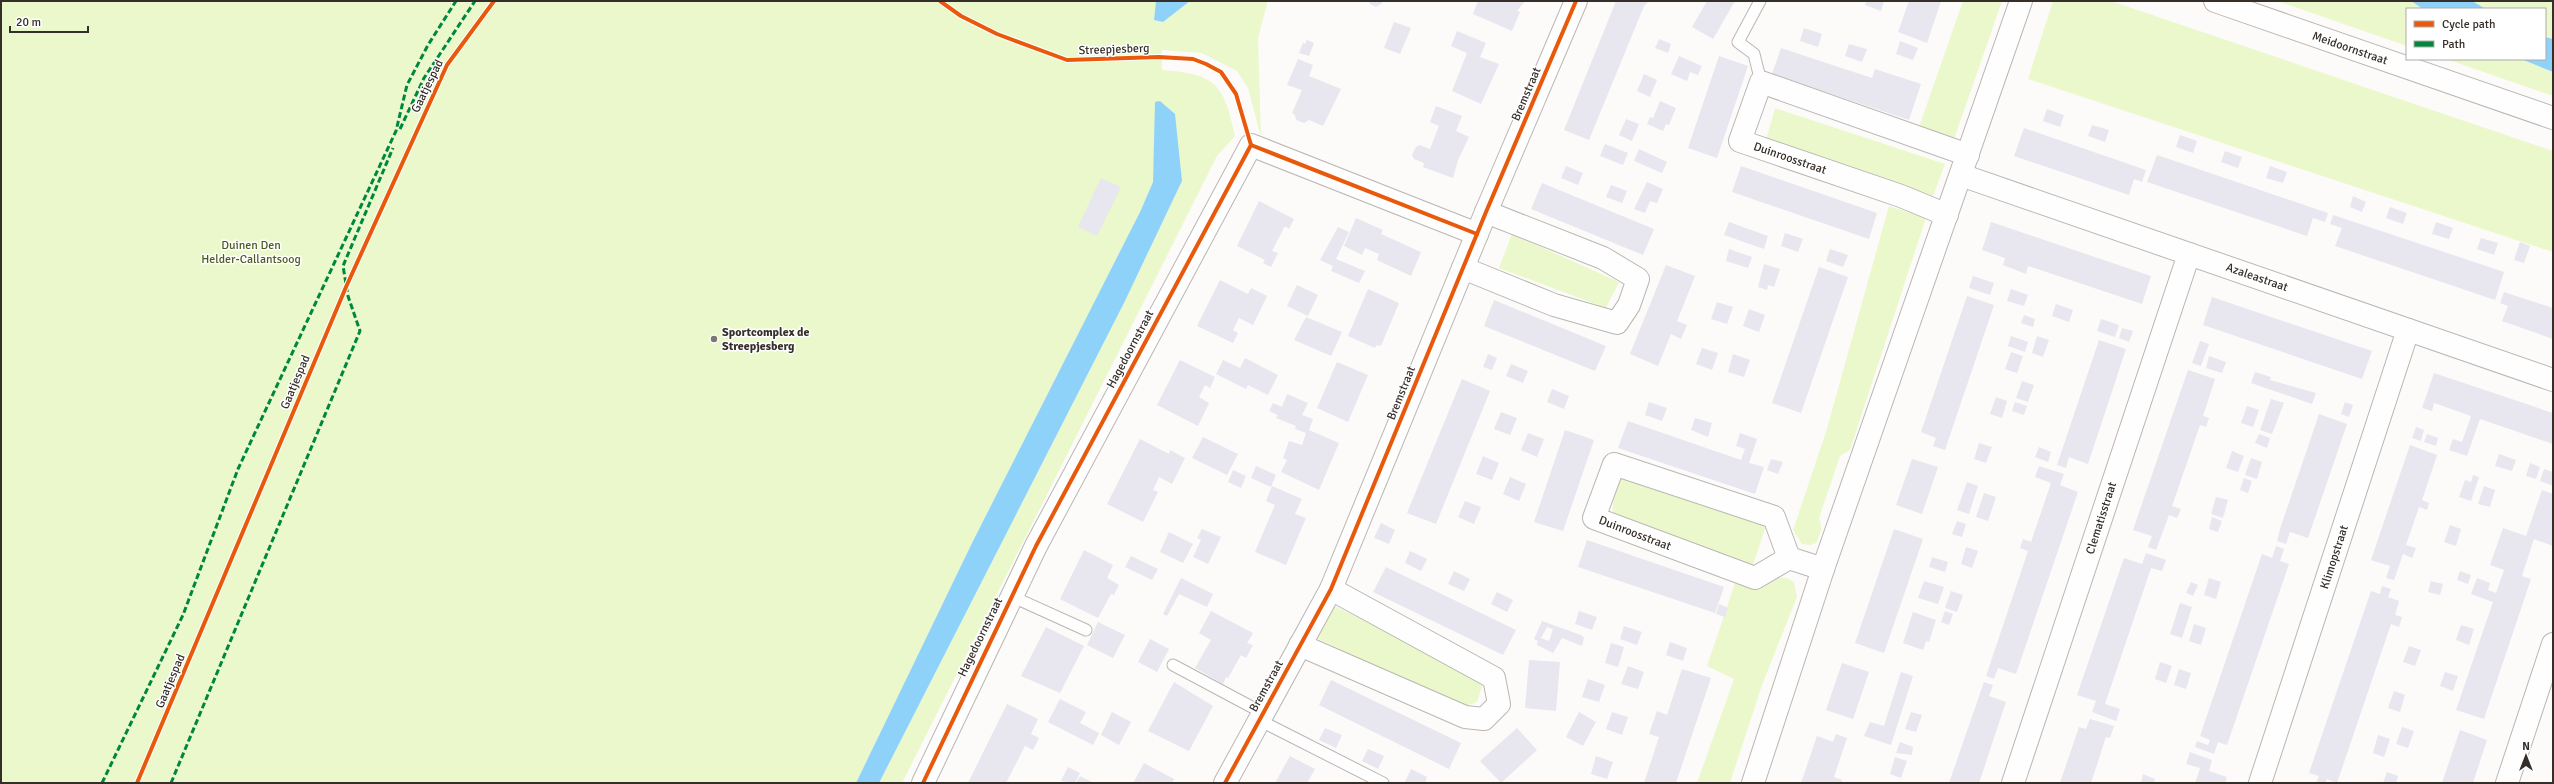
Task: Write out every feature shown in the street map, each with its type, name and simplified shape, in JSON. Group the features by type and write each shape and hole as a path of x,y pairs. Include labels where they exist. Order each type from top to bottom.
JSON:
{"street":[{"name":"Bremstraat","path":"1225,783 1331,589 1486,212 1576,1"},
{"path":"1753,783 1823,569 2021,1"},
{"name":"Meidoornstraat","path":"2215,1 2553,118"},
{"path":"1761,82 1964,165"},
{"name":"Duinroosstraat","path":"1761,82 1740,141 1901,196 1947,215"},
{"name":"Hagedoornstraat","path":"923,783 1036,546 1251,145 1477,234"},
{"name":"Azaleastraat","path":"1964,165 2189,254 2553,380"},
{"path":"1463,268 1554,305 1617,323 1629,305 1638,279 1603,258 1486,212"},
{"name":"Clematisstraat","path":"2013,783 2189,254"},
{"name":"Klimopstraat","path":"2260,783 2408,330"},
{"name":"Duinroosstraat","path":"1614,464 1774,518 1789,558 1755,578 1594,518 1614,464"},
{"path":"1789,558 1823,569"},
{"path":"1300,644 1465,717 1484,719 1500,704 1494,678 1331,589"},
{"path":"2507,783 2553,644"}],"lane":[{"path":"1760,1 1738,42 1754,54 1761,82"},
{"path":"1011,596 1086,630"},
{"path":"1173,665 1261,716 1383,783"}],"green space":[{"name":"Sportcomplex de Streepjesberg","path":"1,1 1156,1 1154,20 1163,22 1190,1 1268,1 1258,38 1261,137 1248,88 1237,71 1202,53 1162,50 1162,70 1195,75 1206,79 1215,85 1227,104 1235,136 1217,156 902,783 879,783 1124,303 1182,181 1155,142 1153,182 1140,212 973,541 856,783 1,783"},
{"path":"1963,1 2002,1 1953,142 1918,130"},
{"path":"2053,1 2111,1 2553,151 2553,252 2028,79"},
{"path":"2277,1 2411,1 2422,8 2406,8 2406,46"},
{"path":"2472,1 2553,1 2553,39 2546,37 2546,8 2484,8"},
{"path":"2449,60 2523,60 2553,72 2553,96"},
{"path":"1775,108 1945,164 1933,196 1766,140"},
{"path":"1889,206 1926,218 1850,450 1840,456 1819,518 1821,530 1819,536 1816,543 1810,545 1802,544 1793,530 1826,432"},
{"path":"1512,234 1619,282 1606,308 1499,268"},
{"path":"1621,479 1638,481 1766,526 1752,568 1614,518 1613,503"},
{"path":"1778,578 1786,578 1794,582 1797,597 1762,685 1730,783 1697,783 1734,679 1707,666 1736,580 1756,587"},
{"path":"1334,606 1475,672 1483,683 1477,702 1464,707 1435,698 1317,638"}],"water":[{"path":"1156,1 1190,1 1163,22 1154,20"},
{"path":"2411,1 2472,1 2484,8 2422,8"},
{"path":"2546,37 2553,39 2553,72 2523,60 2546,60"},
{"path":"1160,101 1175,114 1182,181 1124,303 879,783 856,783 973,541 1140,212 1153,182 1155,102"}],"building":[{"path":"1369,1 1383,1 1376,7 1370,4"},
{"path":"1478,1 1525,1 1517,11 1520,12 1512,31 1473,14"},
{"path":"1616,1 1649,1 1644,6 1589,140 1564,130"},
{"path":"1707,1 1735,1 1713,39 1692,27"},
{"path":"1866,1 1884,1 1881,11 1865,5"},
{"path":"1909,1 1941,1 1927,43 1898,32"},
{"path":"1394,22 1411,28 1400,54 1384,48"},
{"path":"1804,28 1822,34 1818,47 1800,41"},
{"path":"1457,31 1486,43 1480,57 1499,64 1481,104 1452,91 1467,53 1451,46"},
{"path":"1659,39 1671,44 1668,53 1655,48"},
{"path":"1307,40 1314,43 1309,56 1299,53 1303,43 1305,44"},
{"path":"1900,41 1918,48 1913,60 1896,54"},
{"path":"1849,44 1867,49 1862,62 1845,56"},
{"path":"1781,48 1872,78 1875,69 1921,84 1909,120 1772,74"},
{"path":"1679,56 1702,66 1698,75 1690,72 1687,81 1671,74"},
{"path":"1719,56 1748,66 1717,158 1688,148"},
{"path":"1298,59 1313,65 1309,76 1341,89 1323,126 1309,120 1304,123 1296,120 1295,115 1292,113 1302,90 1287,85"},
{"path":"1644,74 1657,80 1650,97 1637,91"},
{"path":"1660,101 1676,108 1669,125 1666,124 1663,131 1647,124 1650,117 1653,118"},
{"path":"1436,106 1462,116 1456,131 1469,137 1458,160 1453,178 1423,167 1424,163 1414,159 1412,155 1416,147 1420,145 1430,149 1439,126 1430,122"},
{"path":"2047,109 2064,115 2060,127 2043,121"},
{"path":"1626,119 1639,124 1632,141 1619,135"},
{"path":"2092,125 2109,130 2105,142 2088,136"},
{"path":"2024,128 2146,170 2142,182 2134,179 2129,195 2014,156"},
{"path":"2180,135 2197,141 2193,153 2176,147"},
{"path":"1605,144 1628,153 1623,165 1600,156"},
{"path":"1639,149 1667,162 1662,173 1634,161"},
{"path":"2225,151 2242,157 2238,168 2221,162"},
{"path":"2157,155 2328,213 2325,222 2313,218 2307,236 2147,182"},
{"path":"1566,166 1583,173 1578,185 1561,178"},
{"path":"1741,166 1877,213 1869,239 1732,192"},
{"path":"2270,166 2287,172 2283,183 2266,178"},
{"path":"1101,178 1121,187 1097,236 1078,227"},
{"path":"1647,182 1663,189 1657,203 1650,201 1645,213 1634,209"},
{"path":"1542,183 1654,229 1643,255 1531,209"},
{"path":"1611,185 1627,191 1622,203 1606,197"},
{"path":"2353,196 2366,202 2362,212 2350,207"},
{"path":"1259,201 1294,219 1289,229 1285,226 1272,251 1278,253 1271,267 1263,263 1265,260 1237,246"},
{"path":"2390,207 2407,213 2403,224 2386,218"},
{"path":"2333,215 2504,272 2495,300 2335,246 2342,228 2330,224"},
{"path":"1356,218 1383,230 1381,234 1421,252 1411,276 1377,260 1379,254 1365,248 1362,255 1344,246"},
{"path":"1729,222 1768,236 1764,249 1724,235"},
{"path":"1991,222 2151,276 2142,304 2028,266 2026,274 2003,265 2005,258 1982,250"},
{"path":"2436,222 2453,228 2449,239 2432,234"},
{"path":"1338,227 1349,232 1336,259 1365,271 1359,283 1331,271 1333,266 1320,260"},
{"path":"1785,233 1803,239 1798,252 1781,246"},
{"path":"2481,238 2498,243 2494,255 2477,249"},
{"path":"2520,242 2530,246 2524,263 2514,260"},
{"path":"1729,249 1752,257 1748,268 1726,261"},
{"path":"1830,249 1848,255 1843,267 1826,261"},
{"path":"1764,264 1780,269 1774,287 1768,285 1767,290 1758,287"},
{"path":"1666,265 1695,276 1677,321 1687,325 1681,339 1671,334 1658,366 1630,354"},
{"path":"1819,267 1848,277 1801,413 1772,403"},
{"path":"1973,276 1994,283 1990,295 1969,288"},
{"path":"1220,280 1248,294 1251,288 1267,296 1253,325 1239,318 1233,330 1238,333 1233,343 1197,326"},
{"path":"1297,285 1318,295 1308,316 1287,306"},
{"path":"1368,289 1399,303 1381,346 1377,345 1375,348 1348,336"},
{"path":"2011,289 2028,295 2024,306 2007,301"},
{"path":"2504,292 2553,308 2553,339 2502,321 2508,306 2500,303"},
{"path":"1967,296 1994,305 1945,450 1933,446 1936,438 1921,432"},
{"path":"2212,297 2372,351 2362,379 2203,325"},
{"path":"1494,300 1606,346 1595,371 1484,326"},
{"path":"1717,302 1733,307 1727,324 1711,319"},
{"path":"2056,304 2073,310 2069,322 2052,316"},
{"path":"1749,309 1765,315 1759,332 1743,326"},
{"path":"2024,315 2035,319 2033,327 2021,323"},
{"path":"1306,317 1342,332 1331,356 1294,340"},
{"path":"2101,319 2119,325 2115,337 2097,331"},
{"path":"2122,328 2133,331 2129,342 2119,338"},
{"path":"2011,336 2028,342 2025,352 2008,346"},
{"path":"2037,336 2049,340 2043,357 2032,353"},
{"path":"2099,340 2126,349 2088,464 2069,457 2066,468 2057,465"},
{"path":"2200,341 2209,344 2201,366 2192,363"},
{"path":"1702,348 1718,353 1712,370 1696,364"},
{"path":"2011,352 2023,356 2017,373 2005,369"},
{"path":"1488,354 1497,358 1492,370 1483,367"},
{"path":"1733,354 1750,360 1744,377 1728,372"},
{"path":"2209,356 2226,362 2222,373 2206,368"},
{"path":"1245,358 1278,375 1268,395 1248,385 1246,389 1216,374 1223,360 1240,368"},
{"path":"1180,360 1215,377 1210,388 1205,385 1199,397 1209,403 1198,426 1157,405"},
{"path":"1337,362 1368,375 1348,422 1317,408"},
{"path":"1511,364 1528,371 1523,383 1506,376"},
{"path":"2188,370 2215,379 2203,416 2209,418 2206,427 2200,425 2172,506 2181,509 2177,518 2169,515 2156,550 2148,547 2152,536 2133,530"},
{"path":"2255,372 2271,377 2270,380 2316,393 2312,404 2251,383"},
{"path":"2434,373 2553,413 2553,444 2480,419 2467,456 2449,450 2453,439 2462,442 2471,416 2434,403 2432,411 2422,408"},
{"path":"1462,379 1490,391 1436,524 1407,513"},
{"path":"2022,381 2034,385 2028,402 2016,398"},
{"path":"1552,389 1569,396 1564,409 1547,402"},
{"path":"1287,394 1308,403 1302,415 1313,419 1309,430 1339,443 1319,490 1281,472 1287,460 1283,458 1289,441 1302,445 1306,433 1295,429 1296,426 1276,418 1278,415 1269,411 1273,403 1282,407"},
{"path":"1996,397 2007,401 2002,418 1990,414"},
{"path":"2271,399 2284,403 2272,434 2260,430"},
{"path":"1649,402 1667,408 1662,421 1645,415"},
{"path":"2015,402 2027,406 2024,415 2012,411"},
{"path":"2345,402 2353,405 2349,417 2341,414"},
{"path":"2247,406 2259,410 2253,427 2241,423"},
{"path":"1501,412 1517,418 1510,435 1494,429"},
{"path":"2319,414 2347,424 2308,538 2290,532 2286,544 2277,541 2280,529"},
{"path":"1695,418 1712,423 1708,437 1691,430"},
{"path":"1628,421 1741,460 1745,449 1736,446 1740,433 1757,439 1749,463 1764,467 1755,494 1618,448"},
{"path":"2416,427 2424,430 2421,441 2412,438"},
{"path":"1565,430 1594,440 1563,531 1534,522"},
{"path":"1528,433 1544,439 1537,457 1521,450"},
{"path":"2259,434 2270,438 2267,448 2255,443"},
{"path":"2427,434 2438,438 2436,446 2424,442"},
{"path":"1203,437 1238,454 1227,475 1192,458"},
{"path":"1140,439 1169,454 1170,450 1185,458 1172,484 1159,477 1153,490 1158,492 1143,522 1107,504"},
{"path":"1979,443 1992,447 1986,463 1974,459"},
{"path":"2410,445 2437,455 2422,500 2429,503 2427,510 2419,507 2406,545 2416,548 2412,558 2403,554 2394,580 2386,578 2390,566 2371,560"},
{"path":"2039,447 2051,452 2048,462 2035,457"},
{"path":"2232,451 2244,456 2238,472 2226,468"},
{"path":"2499,454 2516,460 2512,471 2495,466"},
{"path":"1483,456 1499,463 1492,480 1476,474"},
{"path":"2251,458 2262,462 2257,479 2245,475"},
{"path":"1771,459 1783,462 1778,474 1767,470"},
{"path":"1912,459 1938,467 1922,514 1896,505"},
{"path":"2530,463 2540,467 2536,479 2526,476"},
{"path":"1256,466 1276,475 1271,487 1251,478"},
{"path":"2039,466 2064,474 2060,485 2078,492 2016,674 1998,668 1994,679 1986,676 2028,551 2020,548 2023,539 2031,542 2051,483 2035,477"},
{"path":"2544,469 2553,472 2553,486 2540,481"},
{"path":"1233,470 1246,476 1241,488 1228,482"},
{"path":"2473,475 2479,477 2471,501 2459,497 2465,480 2471,482"},
{"path":"1510,477 1526,484 1519,501 1503,494"},
{"path":"2244,478 2252,481 2248,493 2240,490"},
{"path":"1967,482 1978,486 1969,514 1957,510"},
{"path":"1272,486 1302,499 1295,514 1306,518 1286,565 1255,552 1275,505 1266,501"},
{"path":"2484,486 2495,490 2490,507 2478,504"},
{"path":"2542,490 2553,494 2553,546 2534,539 2522,576 2531,579 2484,719 2456,710 2493,602 2471,594 2477,578 2490,583 2488,590 2496,593 2504,570 2490,565 2503,528 2526,536"},
{"path":"1984,493 1996,497 1988,521 1976,517"},
{"path":"2216,497 2228,500 2223,518 2211,514"},
{"path":"1465,501 1481,507 1474,524 1458,517"},
{"path":"2212,517 2222,521 2218,532 2209,529"},
{"path":"1957,521 1966,524 1962,537 1952,534"},
{"path":"1381,523 1395,530 1389,544 1374,538"},
{"path":"2450,525 2461,529 2456,546 2444,542"},
{"path":"1202,529 1221,537 1208,564 1193,557 1201,540 1197,538"},
{"path":"1894,529 1923,539 1884,653 1855,643"},
{"path":"1169,532 1193,544 1183,563 1160,552"},
{"path":"1587,540 1724,587 1715,613 1578,567"},
{"path":"2276,546 2284,549 2280,561 2289,564 2227,745 2218,742 2214,754 2195,747 2197,741 2208,745 2210,740 2200,736 2262,554 2272,558"},
{"path":"1966,547 1978,551 1972,568 1961,564"},
{"path":"1084,550 1113,565 1107,578 1119,585 1114,595 1111,594 1098,618 1060,599"},
{"path":"1410,551 1427,559 1421,571 1405,563"},
{"path":"2146,553 2166,560 2162,571 2151,568 2105,704 2120,709 2116,721 2092,712 2096,701 2077,695 2124,558 2142,564"},
{"path":"1131,556 1158,569 1152,580 1125,567"},
{"path":"1932,557 1948,562 1945,572 1929,567"},
{"path":"1386,567 1516,630 1503,655 1373,592"},
{"path":"1454,571 1470,579 1464,591 1448,584"},
{"path":"2460,571 2471,575 2468,584 2457,580"},
{"path":"1181,578 1213,594 1207,607 1179,594 1167,616 1163,614"},
{"path":"2209,578 2221,582 2216,599 2204,595"},
{"path":"1924,581 1944,587 1938,604 1918,598"},
{"path":"2431,581 2443,584 2440,595 2428,592"},
{"path":"2191,582 2198,585 2193,596 2186,593"},
{"path":"2382,586 2391,589 2388,597 2399,601 2395,615 2402,617 2399,627 2391,624 2337,783 2327,779 2326,783 2316,783 2319,776 2309,773 2371,591 2380,594"},
{"path":"1951,591 1963,595 1957,612 1945,608"},
{"path":"1497,592 1513,600 1507,612 1491,604"},
{"path":"2180,603 2192,607 2182,638 2170,634"},
{"path":"1719,604 1728,608 1725,617 1716,614"},
{"path":"1211,611 1253,633 1247,643 1253,645 1246,658 1241,655 1223,684 1195,668 1211,640 1199,633"},
{"path":"1579,611 1597,617 1592,630 1575,624"},
{"path":"1945,611 1953,614 1949,625 1941,622"},
{"path":"1913,612 1936,620 1929,642 1926,641 1923,650 1903,643"},
{"path":"1542,621 1581,635 1584,638 1582,646 1562,638 1553,653 1537,645 1538,641 1534,639","holes":["1547,627 1553,629 1549,641 1541,638"]},
{"path":"1098,622 1125,635 1113,658 1087,645"},
{"path":"2194,624 2206,628 2201,645 2189,641"},
{"path":"2461,625 2474,629 2469,645 2456,640"},
{"path":"1624,626 1642,632 1637,645 1620,639"},
{"path":"1046,627 1084,646 1060,693 1021,676"},
{"path":"1150,639 1169,649 1157,672 1138,662"},
{"path":"1670,642 1687,648 1683,661 1666,655"},
{"path":"1611,643 1624,647 1618,667 1605,663"},
{"path":"2409,646 2421,650 2415,666 2403,662"},
{"path":"1529,660 1560,662 1556,711 1525,708"},
{"path":"2160,662 2172,666 2166,683 2155,679"},
{"path":"1842,663 1869,672 1853,719 1826,710"},
{"path":"1628,666 1644,672 1638,689 1621,684"},
{"path":"1682,669 1711,678 1676,783 1644,783 1659,737 1649,734 1657,711 1667,715"},
{"path":"2179,669 2191,673 2186,689 2174,685"},
{"path":"1901,672 1913,676 1891,745 1864,736 1870,722 1884,726"},
{"path":"2445,672 2458,676 2453,691 2440,686"},
{"path":"1588,679 1605,685 1599,702 1582,697"},
{"path":"1331,680 1461,743 1449,769 1319,705"},
{"path":"1174,682 1213,706 1189,751 1148,731"},
{"path":"1984,682 1993,685 1989,696 2006,702 1979,783 1949,783"},
{"path":"2394,691 2405,695 2400,712 2388,708"},
{"path":"1060,699 1086,712 1080,723 1099,733 1093,745 1048,722"},
{"path":"1007,704 1038,719 1031,734 1039,738 1033,750 1025,746 1006,783 968,783"},
{"path":"1112,712 1131,722 1119,745 1101,735"},
{"path":"1579,712 1596,722 1583,746 1566,737"},
{"path":"1612,712 1628,717 1622,735 1606,729"},
{"path":"1911,712 1922,715 1916,732 1905,729"},
{"path":"2090,719 2114,726 2110,738 2106,737 2091,783 2060,783 2079,727 2086,729"},
{"path":"2402,727 2414,731 2408,748 2396,744"},
{"path":"1325,728 1342,735 1336,748 1319,740"},
{"path":"1517,728 1537,750 1501,783 1480,761"},
{"path":"2460,730 2487,740 2473,783 2442,783"},
{"path":"1836,734 1847,738 1834,777 1842,780 1841,783 1801,783 1817,736 1833,742"},
{"path":"2378,735 2390,739 2384,757 2373,753"},
{"path":"1900,742 1913,747 1912,755 1896,753"},
{"path":"1368,749 1384,756 1378,769 1362,761"},
{"path":"2190,752 2212,760 2209,771 2227,777 2225,783 2195,783 2200,768 2186,764"},
{"path":"1290,756 1315,769 1307,783 1275,783"},
{"path":"1596,756 1613,762 1607,779 1591,774"},
{"path":"1895,757 1907,761 1901,778 1890,774"},
{"path":"1144,763 1174,779 1172,783 1133,783"},
{"path":"1068,767 1080,773 1075,783 1061,781"},
{"path":"1411,769 1427,777 1425,783 1405,782"},
{"path":"2387,772 2398,776 2396,783 2383,783"},
{"path":"2143,774 2155,779 2154,783 2141,783"},
{"path":"1080,776 1094,783 1076,783"}],"marked path":[{"path":"102,783 183,615 238,469 396,131 407,85 428,45 456,1"},
{"path":"400,129 424,78 475,1"},
{"path":"171,783 360,331 348,296 343,266 393,148"}],"cycle path":[{"name":"Gaatjespad","path":"137,783 346,287 447,65 494,1"},
{"name":"Streepjesberg","path":"940,1 961,16 997,34 1067,60 1159,57 1193,59 1206,64 1221,72 1236,94 1251,145"},
{"path":"1225,783 1331,589 1486,212 1576,1"},
{"path":"923,783 1036,546 1251,145 1477,234"}],"place":[{"name":"Sportcomplex de Streepjesberg","path":"714,339"}],"park label":[{"name":"Duinen Den Helder-Callantsoog","path":"251,252"}]}
